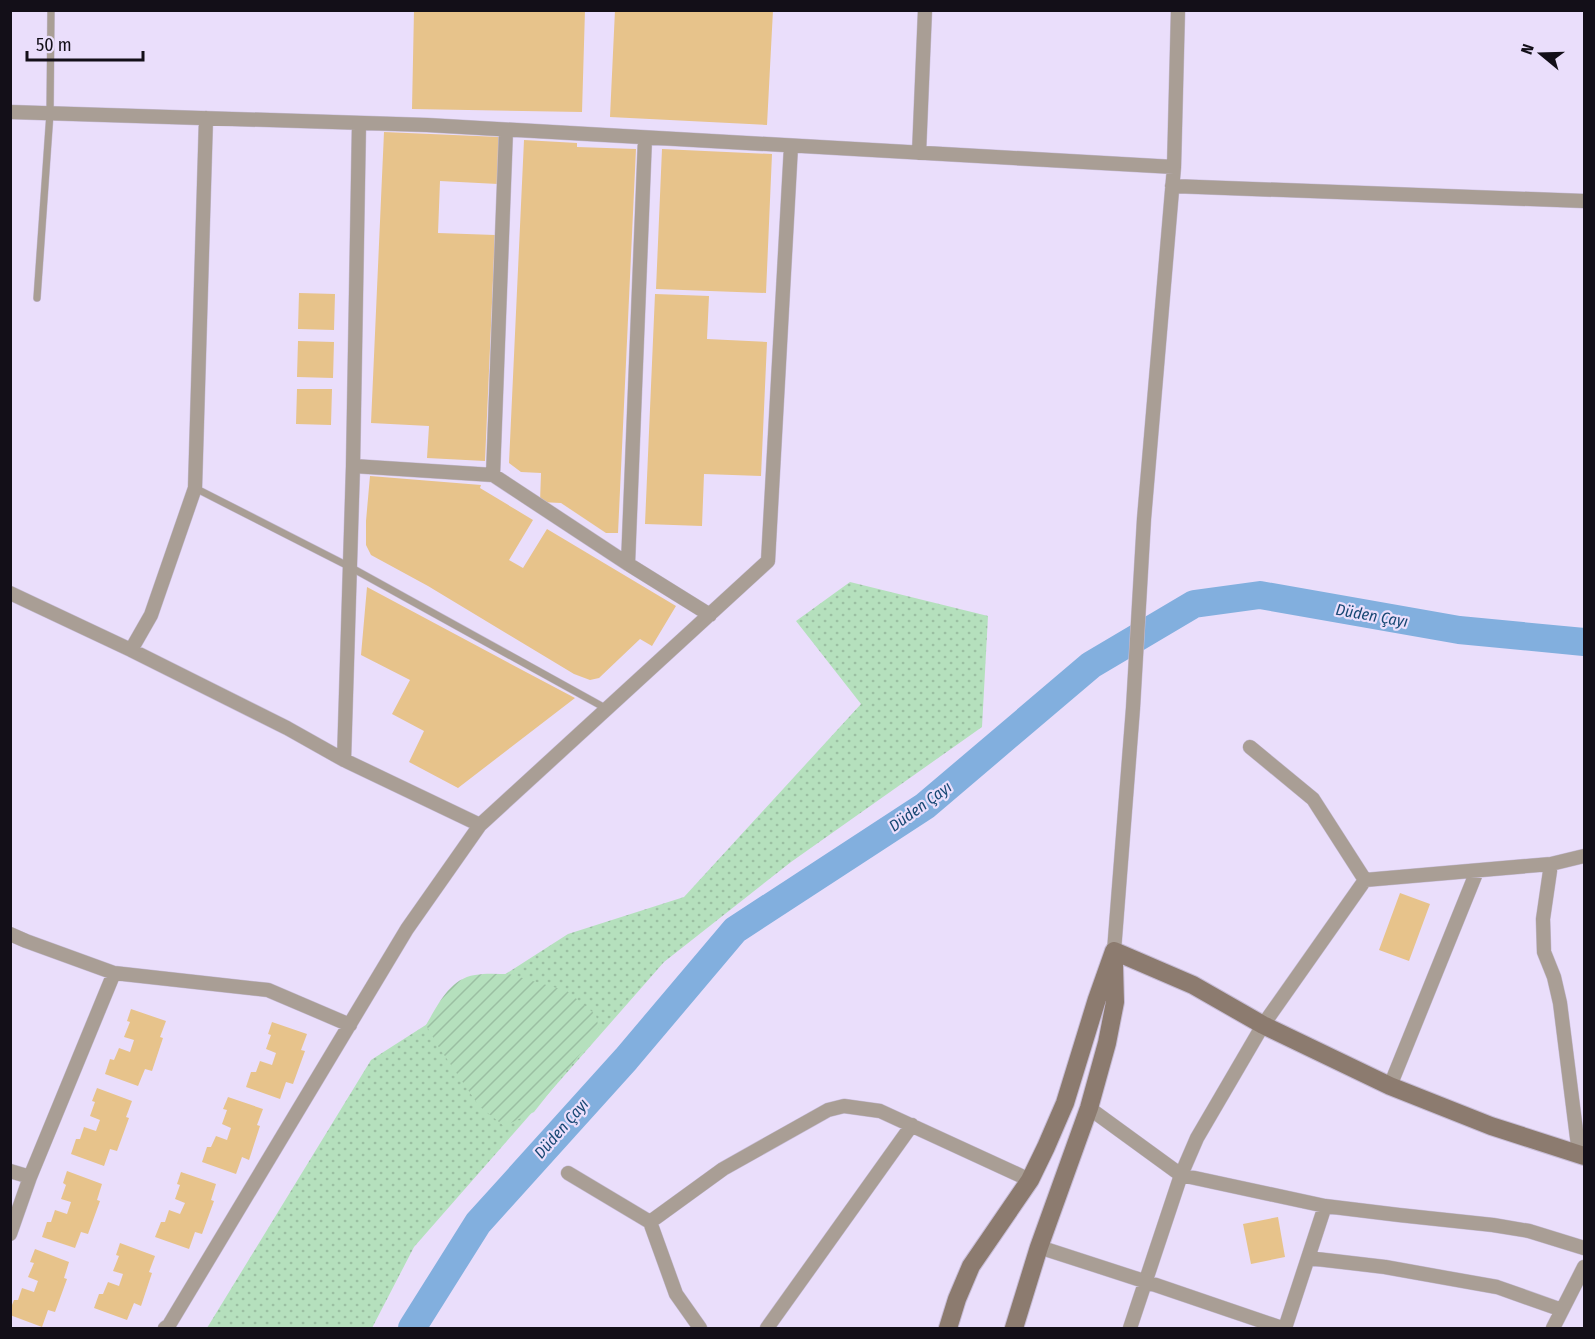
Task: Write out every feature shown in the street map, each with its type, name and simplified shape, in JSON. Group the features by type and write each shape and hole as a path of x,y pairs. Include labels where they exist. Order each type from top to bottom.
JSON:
{"main road":[{"path":"1114,951 1193,985 1263,1025 1390,1086 1491,1126 1582,1155"},
{"path":"1014,1329 1039,1247 1089,1108 1107,1043 1114,1002 1114,951"},
{"path":"948,1329 957,1299 971,1266 1030,1180 1046,1148 1065,1103 1114,951"}],"street":[{"path":"919,153 925,10"},
{"path":"1114,951 1133,708 1140,580 1174,167 1178,10"},
{"path":"10,112 359,123 1174,167"},
{"path":"131,650 151,615 195,488 206,118"},
{"path":"344,760 353,466 359,123"},
{"path":"493,475 506,130"},
{"path":"627,564 645,138"},
{"path":"165,1329 407,929 480,825 768,561 791,146"},
{"path":"1172,186 1584,201"},
{"path":"353,466 493,475 627,564 710,615"},
{"path":"10,593 131,650 287,728 344,760 480,825"},
{"path":"1250,747 1313,799 1365,880"},
{"path":"1365,880 1551,864 1584,856"},
{"path":"1551,864 1543,919 1544,952 1554,977 1560,1003 1582,1155"},
{"path":"1390,1086 1477,871"},
{"path":"1130,1329 1181,1175 1197,1138 1263,1025 1365,880"},
{"path":"10,934 114,973 268,990 350,1025"},
{"path":"10,1234 30,1177 114,973"},
{"path":"650,1222 723,1169 828,1110 844,1106 880,1111 1030,1180"},
{"path":"1089,1108 1181,1175 1325,1206 1529,1231 1584,1248"},
{"path":"767,1329 912,1125"},
{"path":"10,1171 30,1177"},
{"path":"568,1173 650,1222 676,1294 700,1329"},
{"path":"1039,1247 1284,1329 1325,1206"},
{"path":"1308,1258 1386,1267 1497,1287 1562,1311"},
{"path":"1553,1329 1584,1267"}],"lane":[{"path":"37,298 50,113 51,10"},
{"path":"195,488 350,567 607,710"}],"green space":[{"path":"850,582 988,616 982,727 791,862 664,962 414,1247 372,1328 207,1328 371,1060 568,934 684,897 861,704 796,621"},
{"path":"479,974 509,974 567,991 596,1015 599,1030 534,1112 504,1126 479,1106 426,1025 445,994 466,977"}],"building":[{"path":"414,10 585,10 582,112 412,109"},
{"path":"615,10 773,10 767,125 610,117"},
{"path":"384,132 500,137 498,184 440,181 438,233 495,235 485,461 427,458 429,426 371,423"},
{"path":"524,140 577,143 577,147 636,149 618,533 606,533 561,503 540,502 541,473 521,472 509,463"},
{"path":"662,149 772,154 766,293 656,289"},
{"path":"299,293 335,294 334,330 298,329"},
{"path":"655,294 709,296 707,339 767,342 761,476 704,474 702,526 645,524"},
{"path":"298,341 334,342 333,378 297,377"},
{"path":"297,389 332,389 331,425 296,424"},
{"path":"370,476 481,485 480,488 533,520 509,560 523,568 547,529 676,606 652,646 640,639 599,678 590,680 574,674 428,586 371,555 366,545"},
{"path":"367,587 575,698 458,788 409,762 424,731 392,714 410,680 361,655"},
{"path":"1400,893 1430,904 1409,961 1379,950"},
{"path":"131,1009 166,1021 152,1071 145,1069 138,1086 105,1074 110,1059 114,1060 119,1048 130,1052 134,1040 124,1037 130,1022 127,1021"},
{"path":"272,1022 307,1034 301,1050 305,1051 293,1084 286,1082 280,1099 246,1087 251,1072 256,1072 260,1061 272,1065 276,1053 266,1049 271,1035 268,1034"},
{"path":"97,1088 132,1101 126,1117 129,1118 117,1151 110,1149 104,1166 71,1154 76,1139 80,1139 84,1127 96,1131 100,1120 90,1116"},
{"path":"228,1097 263,1109 249,1160 242,1157 236,1174 202,1162 207,1147 211,1147 216,1136 227,1140 231,1128 222,1124 227,1110 223,1109"},
{"path":"67,1171 102,1184 97,1200 100,1201 88,1234 81,1232 75,1248 42,1237 47,1222 51,1222 55,1210 67,1214 71,1202 61,1199 66,1185 63,1183"},
{"path":"181,1172 216,1184 211,1200 214,1201 202,1234 195,1232 189,1249 155,1237 161,1222 165,1222 169,1210 180,1214 185,1203 175,1199 180,1185 177,1184"},
{"path":"1278,1217 1285,1257 1251,1264 1243,1224"},
{"path":"120,1243 155,1256 141,1306 134,1303 127,1320 94,1308 99,1294 103,1294 108,1282 119,1286 123,1274 113,1271 119,1256 116,1255"},
{"path":"35,1249 69,1262 64,1278 67,1279 55,1312 48,1310 42,1327 10,1315 14,1300 18,1300 22,1288 34,1292 38,1281 28,1277 34,1263 30,1262"}],"waterway":[{"name":"Düden Çayı","path":"412,1328 478,1223 626,1059 735,930 925,806 1091,665 1194,604 1260,595 1459,630 1584,642"}]}
